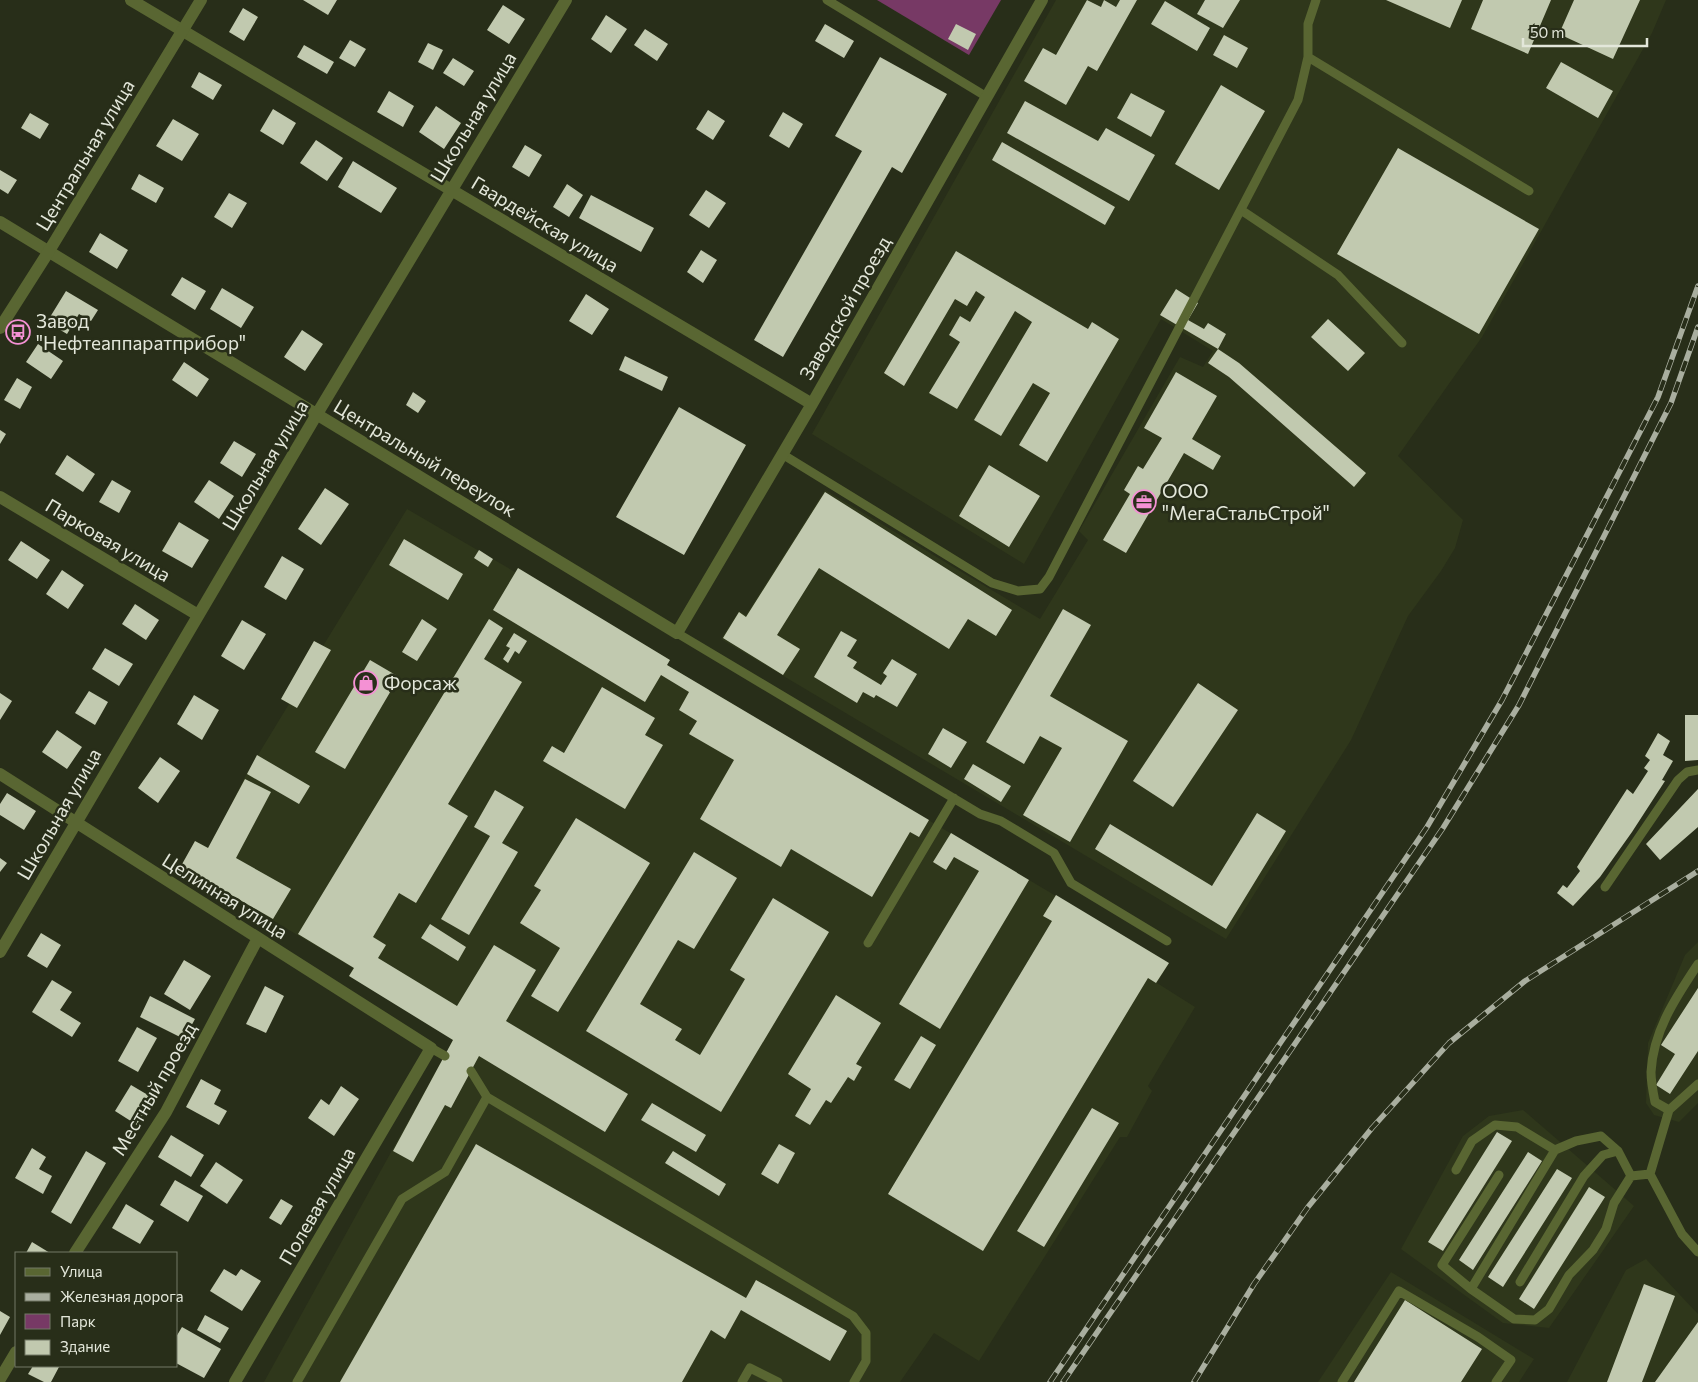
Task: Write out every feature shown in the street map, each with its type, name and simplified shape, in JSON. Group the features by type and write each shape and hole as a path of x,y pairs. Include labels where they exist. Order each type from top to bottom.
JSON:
{"street":[{"name":"Гвардейская улица","path":"131,0 812,404"},
{"name":"Центральная улица","path":"0,328 49,251 201,0"},
{"name":"Школьная улица","path":"0,952 316,414 566,0"},
{"name":"Заводской проезд","path":"677,633 812,404 1042,0"},
{"name":"Центральный переулок","path":"0,222 677,633"},
{"name":"Парковая улица","path":"0,497 198,615"},
{"name":"Целинная улица","path":"0,774 431,1048"},
{"name":"Местный проезд","path":"76,1252 166,1112 258,938"},
{"name":"Полевая улица","path":"235,1382 431,1048"},
{"path":"0,1380 15,1354"}],"lane":[{"path":"827,0 987,97"},
{"path":"782,454 992,583 1018,591 1040,589 1049,577 1298,100 1308,57 1308,24 1316,0"},
{"path":"1308,57 1529,191"},
{"path":"1241,210 1338,275 1402,343"},
{"path":"677,633 980,814 1001,821 1054,853 1071,883 1167,941"},
{"path":"1604,887 1678,780 1687,772 1698,770"},
{"path":"868,944 954,798"},
{"path":"1669,1110 1654,1102 1651,1072 1659,1031 1676,997 1698,964"},
{"path":"431,1048 445,1056"},
{"path":"471,1071 488,1097 853,1316 866,1333 866,1361 854,1382"},
{"path":"1698,1084 1669,1110 1650,1174 1682,1234 1698,1252"},
{"path":"297,1382 402,1199 445,1172 488,1097"},
{"path":"1456,1170 1472,1141 1494,1125 1517,1127 1555,1150"},
{"path":"1471,1290 1555,1150 1576,1142 1601,1136 1618,1150 1631,1176"},
{"path":"1520,1282 1584,1176 1603,1155 1618,1150"},
{"path":"1631,1176 1650,1174"},
{"path":"1498,1175 1442,1266 1471,1290 1514,1319 1535,1320 1549,1309 1569,1275 1593,1250 1606,1229 1614,1203 1631,1176"},
{"path":"1342,1382 1399,1292 1478,1336 1511,1360 1496,1382"},
{"path":"742,1382 750,1368 778,1382"}],"shaded area":[{"path":"1056,0 1666,0 1652,33 1482,337 1398,456 1463,520 1455,548 1441,571 1408,616 1351,740 1226,939 721,639 739,611 746,615 825,490 1040,619 1088,540 1079,531 1180,357 1203,367 1213,351 1161,319 1024,564 812,434"},
{"path":"407,509 515,572 518,568 670,660 667,665 1169,963 1157,983 1195,1007 1148,1086 1152,1091 1127,1137 1120,1137 979,1361 934,1333 900,1382 264,1382 453,1040 349,976 353,968 181,866 195,841 209,848 247,773 289,704 281,699 314,641 323,646"},
{"path":"1698,942 1698,1103 1679,1122 1654,1115 1646,1103 1648,1043 1685,955"},
{"path":"1523,1110 1634,1206 1549,1328 1503,1323 1401,1249 1463,1136 1489,1116"},
{"path":"1646,1259 1698,1314 1698,1382 1567,1382 1626,1270"},
{"path":"1391,1272 1534,1359 1519,1382 1318,1382"}],"green space":[{"path":"877,0 1001,0 969,55"}],"building":[{"path":"303,0 337,0 328,15"},
{"path":"1087,0 1101,7 1104,0 1116,7 1120,0 1137,0 1097,71 1088,66 1066,105 1024,81 1043,48 1056,55"},
{"path":"1205,0 1240,0 1223,28 1197,14"},
{"path":"1386,0 1462,0 1450,28"},
{"path":"1483,0 1551,0 1528,54 1471,29"},
{"path":"1574,0 1640,0 1613,59 1559,34"},
{"path":"1165,1 1210,28 1197,51 1151,24"},
{"path":"503,5 525,19 509,44 487,30"},
{"path":"243,8 258,17 244,41 229,32"},
{"path":"606,15 627,29 611,53 591,39"},
{"path":"825,24 854,41 844,58 815,41"},
{"path":"956,24 976,34 968,50 948,39"},
{"path":"645,29 668,44 657,61 634,45"},
{"path":"1224,35 1248,48 1237,68 1213,55"},
{"path":"350,40 366,49 355,67 339,58"},
{"path":"428,43 443,50 433,70 418,62"},
{"path":"304,45 334,62 327,74 297,57"},
{"path":"880,57 947,94 902,173 892,167 783,357 754,340 862,151 835,136"},
{"path":"453,58 474,71 464,86 443,73"},
{"path":"1561,62 1613,91 1598,118 1546,88"},
{"path":"199,72 222,85 213,100 191,87"},
{"path":"1221,85 1265,111 1219,190 1175,164"},
{"path":"389,91 414,106 403,127 377,112"},
{"path":"1131,93 1165,111 1151,137 1117,118"},
{"path":"1025,101 1098,141 1106,128 1155,155 1129,201 1007,133"},
{"path":"436,106 461,123 444,149 419,132"},
{"path":"273,109 296,123 283,145 260,131"},
{"path":"708,110 725,121 713,140 696,129"},
{"path":"783,112 803,124 789,148 769,136"},
{"path":"30,113 49,124 40,139 21,128"},
{"path":"173,119 199,134 182,161 156,146"},
{"path":"316,140 343,158 327,181 300,163"},
{"path":"1002,142 1115,207 1105,225 992,160"},
{"path":"525,145 542,155 529,177 512,167"},
{"path":"1398,148 1539,229 1479,334 1337,254"},
{"path":"353,161 397,188 381,213 338,187"},
{"path":"0,170 17,180 8,194 0,189"},
{"path":"139,174 164,188 156,203 131,189"},
{"path":"567,184 583,195 569,217 553,207"},
{"path":"706,190 726,203 709,228 689,215"},
{"path":"229,193 247,203 232,228 214,217"},
{"path":"591,195 654,228 641,252 579,218"},
{"path":"100,233 128,250 117,269 89,252"},
{"path":"701,250 717,260 703,283 687,272"},
{"path":"956,251 1088,329 1092,322 1119,339 1047,462 1019,445 1050,393 1033,383 1001,436 974,420 1032,322 1015,311 957,409 929,393 960,342 949,335 960,316 970,322 985,297 976,291 967,306 955,299 904,386 884,373"},
{"path":"182,277 206,291 195,310 171,295"},
{"path":"222,288 254,307 241,328 210,309"},
{"path":"1176,289 1198,303 1188,320 1204,329 1208,323 1226,334 1218,349 1160,315"},
{"path":"66,291 98,310 91,321 79,314 67,334 47,322"},
{"path":"586,294 609,309 592,335 569,321"},
{"path":"1328,319 1365,353 1348,371 1311,337"},
{"path":"302,330 323,344 305,371 284,357"},
{"path":"38,344 63,361 51,379 26,362"},
{"path":"1218,349 1239,363 1366,473 1354,487 1229,377 1208,363"},
{"path":"625,356 668,377 662,391 619,370"},
{"path":"184,362 209,379 197,397 172,380"},
{"path":"1176,372 1217,396 1192,439 1221,456 1213,470 1184,453 1126,553 1103,540 1130,494 1124,490 1138,466 1143,469 1162,438 1144,428"},
{"path":"17,378 32,387 20,409 4,400"},
{"path":"413,392 426,401 418,413 406,405"},
{"path":"679,407 746,445 684,555 616,517"},
{"path":"0,430 6,434 0,444"},
{"path":"234,441 256,454 242,477 220,463"},
{"path":"67,455 95,474 83,492 55,474"},
{"path":"989,465 1040,496 1009,547 959,516"},
{"path":"112,480 131,491 119,513 99,502"},
{"path":"209,480 234,496 219,519 194,502"},
{"path":"325,488 349,504 321,545 298,529"},
{"path":"825,492 1012,610 996,636 968,619 949,649 819,568 777,635 800,649 783,675 723,638 739,612 746,617"},
{"path":"179,522 209,540 192,568 162,551"},
{"path":"404,539 463,574 448,600 389,565"},
{"path":"21,541 50,560 37,579 8,560"},
{"path":"479,550 493,559 488,567 474,558"},
{"path":"282,556 304,569 286,600 264,587"},
{"path":"518,568 670,660 667,665 929,820 919,837 910,832 872,897 791,849 781,867 700,819 734,760 689,734 697,721 679,710 689,692 661,675 645,702 493,610"},
{"path":"62,570 84,585 68,609 46,594"},
{"path":"135,604 159,620 146,640 122,624"},
{"path":"1063,609 1091,625 1050,696 1128,741 1070,842 1023,815 1062,748 1040,736 1024,764 986,742"},
{"path":"422,619 437,629 417,661 402,652"},
{"path":"489,619 503,628 484,659 522,682 448,804 468,816 416,903 399,893 373,937 386,945 378,958 457,1006 494,945 536,970 506,1021 628,1094 605,1132 479,1056 451,1108 445,1105 413,1162 393,1151 453,1040 349,976 354,968 298,934"},
{"path":"242,620 266,634 244,670 221,656"},
{"path":"841,631 857,640 847,656 857,662 853,668 881,685 887,676 883,673 892,659 917,674 897,707 876,695 874,698 863,692 857,703 814,677"},
{"path":"514,633 527,641 519,654 515,651 508,663 503,659 510,648 506,646"},
{"path":"314,641 331,650 297,708 281,699"},
{"path":"105,648 133,664 119,686 92,669"},
{"path":"370,660 399,677 345,769 315,752"},
{"path":"1198,683 1238,710 1173,807 1133,781"},
{"path":"602,687 655,718 645,735 663,745 625,809 543,761 552,746 564,753"},
{"path":"89,691 108,702 95,725 75,713"},
{"path":"0,693 12,701 0,720"},
{"path":"194,695 219,710 202,740 177,724"},
{"path":"1685,715 1698,715 1698,760 1685,761"},
{"path":"943,728 967,742 951,768 928,754"},
{"path":"57,730 82,747 67,769 42,752"},
{"path":"1658,733 1670,741 1663,755 1673,761 1662,780 1665,781 1600,877 1573,906 1557,893 1563,885 1567,888 1580,871 1577,867 1627,789 1633,794 1648,771 1644,768 1650,760 1645,756"},
{"path":"257,755 310,786 299,804 247,774"},
{"path":"160,757 180,771 158,803 138,788"},
{"path":"973,764 1011,786 1001,802 964,779"},
{"path":"245,779 271,792 236,858 291,889 273,919 181,866 195,841 208,848"},
{"path":"1698,789 1698,827 1660,860 1646,844"},
{"path":"495,790 524,807 502,843 518,852 469,935 441,919 490,836 474,827"},
{"path":"7,793 36,811 24,830 0,815 0,804"},
{"path":"1257,813 1286,831 1226,929 1095,849 1110,824 1212,886"},
{"path":"576,818 650,863 558,1012 531,996 560,948 520,923 541,890 534,886"},
{"path":"951,833 1029,880 940,1029 899,1004 979,871 954,857 946,870 933,862"},
{"path":"694,852 737,878 694,949 678,940 640,1004 682,1029 675,1040 700,1055 745,979 730,970 773,898 829,932 721,1112 586,1031"},
{"path":"0,858 7,863 0,872"},
{"path":"1056,895 1169,963 1156,983 1148,978 983,1251 888,1194 1052,921 1043,916"},
{"path":"430,924 466,947 458,961 421,938"},
{"path":"41,933 61,945 47,968 27,956"},
{"path":"184,960 211,976 190,1010 164,994"},
{"path":"52,980 72,992 60,1010 81,1023 72,1037 32,1012"},
{"path":"265,986 284,996 266,1033 246,1024"},
{"path":"1698,988 1698,1051 1670,1094 1656,1085 1675,1054 1661,1045"},
{"path":"836,995 881,1023 856,1064 862,1067 854,1081 848,1077 831,1103 826,1100 810,1125 795,1116 811,1089 788,1074"},
{"path":"150,996 195,1019 184,1039 140,1017"},
{"path":"137,1027 157,1038 138,1072 118,1061"},
{"path":"921,1036 936,1045 910,1089 894,1080"},
{"path":"201,1079 221,1090 214,1104 227,1111 219,1125 186,1107"},
{"path":"131,1085 153,1098 137,1125 115,1111"},
{"path":"341,1086 359,1099 334,1136 308,1118 321,1099 329,1105"},
{"path":"652,1103 706,1135 696,1152 641,1120"},
{"path":"1092,1108 1119,1123 1044,1247 1017,1231"},
{"path":"1497,1132 1512,1141 1443,1251 1428,1242"},
{"path":"171,1135 204,1155 191,1177 158,1157"},
{"path":"476,1144 746,1298 756,1280 847,1331 830,1361 741,1310 725,1339 711,1330 682,1382 340,1382"},
{"path":"779,1144 795,1153 778,1184 761,1174"},
{"path":"32,1148 46,1157 39,1169 52,1176 43,1194 15,1178"},
{"path":"86,1151 106,1163 71,1224 51,1212"},
{"path":"673,1151 726,1184 719,1196 665,1163"},
{"path":"1528,1152 1542,1161 1473,1270 1459,1260"},
{"path":"216,1162 243,1180 227,1204 200,1186"},
{"path":"1557,1169 1572,1178 1503,1287 1488,1277"},
{"path":"175,1180 203,1196 188,1222 160,1205"},
{"path":"1589,1187 1605,1197 1534,1309 1519,1299"},
{"path":"281,1199 293,1206 281,1225 269,1218"},
{"path":"126,1204 154,1221 140,1244 112,1228"},
{"path":"32,1242 48,1252 27,1252"},
{"path":"224,1269 236,1276 241,1269 261,1281 242,1311 210,1291"},
{"path":"1644,1284 1675,1296 1642,1382 1607,1382"},
{"path":"1405,1300 1482,1349 1461,1382 1354,1382"},
{"path":"0,1311 10,1317 0,1335"},
{"path":"205,1315 229,1328 220,1343 197,1330"},
{"path":"1698,1322 1698,1382 1655,1382"},
{"path":"182,1327 221,1349 204,1378 178,1364 178,1334"},
{"path":"32,1367 59,1367 51,1382 44,1382 28,1374"}],"railway":[{"path":"1050,1382 1427,827 1502,700 1658,397 1698,286"},
{"path":"1063,1382 1443,828 1519,705 1671,403 1698,327"},
{"path":"1194,1382 1254,1284 1308,1207 1372,1128 1449,1043 1525,981 1698,871"}],"place":[{"name":"Завод \"Нефтеаппаратприбор\"","path":"18,332"},
{"name":"ООО \"МегаСтальСтрой\"","path":"1144,502"},
{"name":"Форсаж","path":"366,683"}]}
